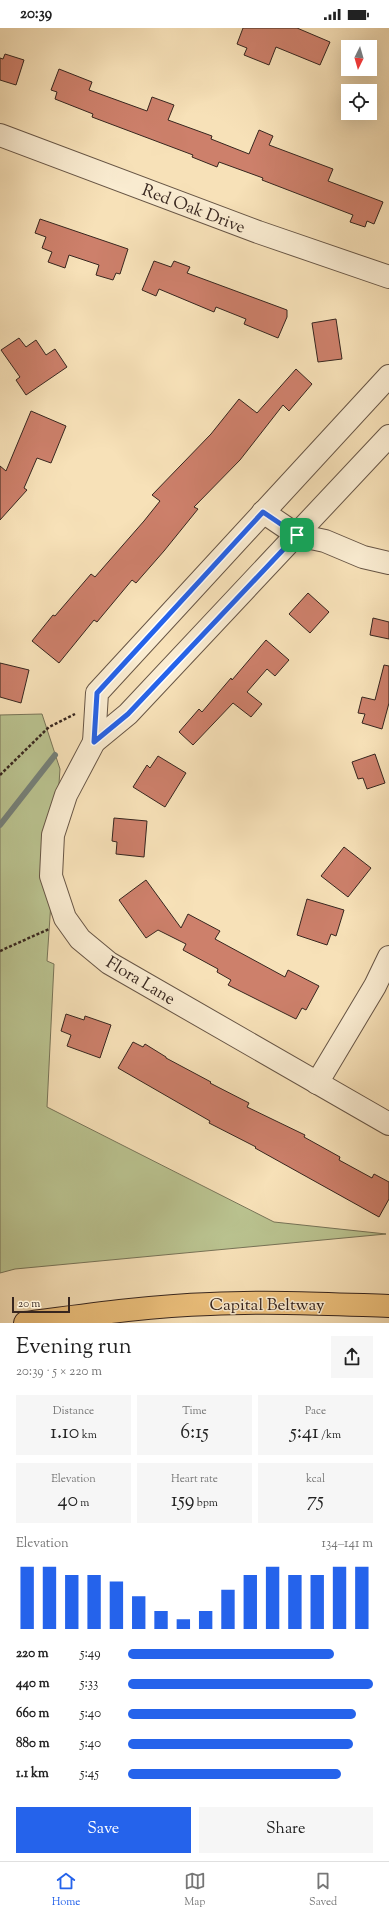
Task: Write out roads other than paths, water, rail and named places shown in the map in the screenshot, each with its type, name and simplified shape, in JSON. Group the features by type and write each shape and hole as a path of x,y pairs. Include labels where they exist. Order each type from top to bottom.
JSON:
{"highway":[{"name":"Capital Beltway","path":"25,1323 113,1311 210,1304 333,1304 389,1306"}],"street":[{"name":"Red Oak Drive","path":"0,135 258,232 389,277"},
{"path":"94,742 97,693 389,376"},
{"path":"94,742 128,714 389,436"},
{"path":"263,512 297,535 325,541 362,557 389,563"},
{"name":"Flora Lane","path":"94,742 66,795 53,835 51,876 65,918 80,940 109,963 389,1124"},
{"path":"317,1083 375,986 389,957"}],"waterway":[{"path":"0,825 55,755"}]}
